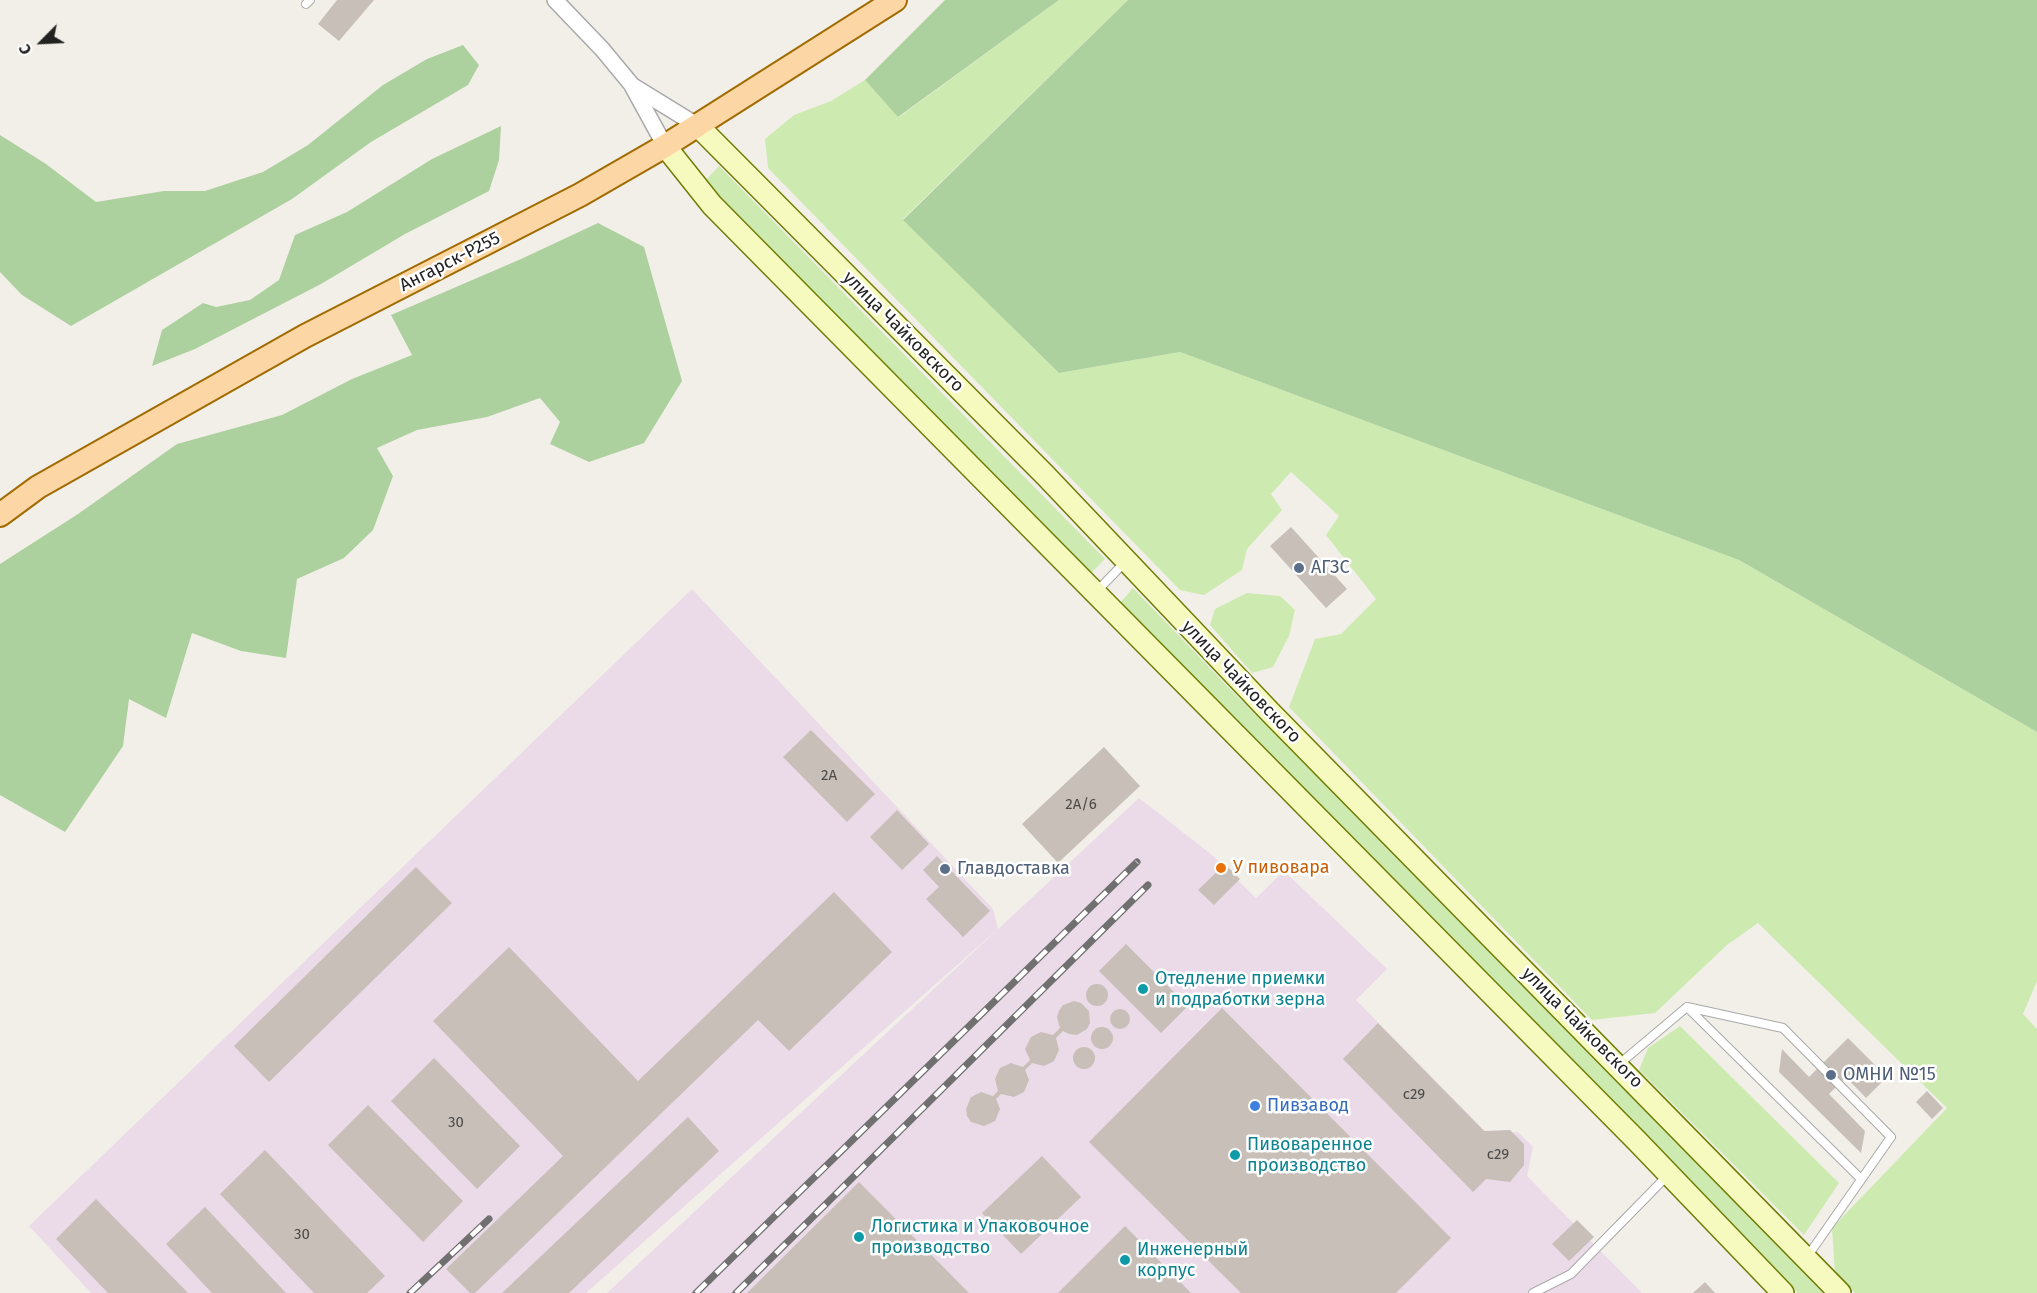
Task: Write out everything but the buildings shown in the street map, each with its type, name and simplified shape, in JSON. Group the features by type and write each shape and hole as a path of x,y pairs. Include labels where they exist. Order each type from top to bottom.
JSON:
{"main road":[{"name":"Ангарск-Р255","path":"0,515 47,482 305,336 569,200 665,146 895,0"},
{"name":"улица Чайковского","path":"698,126 1037,468 1269,711 1840,1293"},
{"name":"улица Чайковского","path":"665,146 712,205 1669,1174 1783,1293"}],"street":[{"name":"улица Чайковского","path":"555,0 602,49 631,84 665,146"},
{"name":"улица Чайковского","path":"631,84 698,126"}],"lane":[{"path":"1096,592 1126,561"},
{"path":"1618,1065 1687,1007"},
{"path":"1687,1007 1861,1179"},
{"path":"1687,1007 1783,1028 1891,1137 1806,1258"},
{"path":"1533,1293 1571,1274 1669,1174"}],"shaded area":[{"path":"692,589 993,909 998,929 586,1293 91,1293 29,1226"},
{"name":"Пивзавод","path":"1139,798 1212,855 1256,898 1284,871 1387,969 1356,1000 1487,1133 1518,1132 1533,1147 1527,1176 1642,1293 607,1293"}],"green space":[{"path":"945,0 1059,0 898,117 865,80"},
{"path":"1059,0 1128,0 903,219 1059,373 1180,352 1739,560 2037,732 2037,981 2023,1014 2037,1029 2037,1293 1855,1293 1835,1273 1832,1228 1947,1108 1758,923 1727,945 1655,1013 1592,1020 1289,707 1315,639 1341,634 1376,599 1326,535 1339,516 1291,472 1271,494 1282,510 1247,549 1242,570 1204,595 1180,590 768,168 765,139 794,115 831,101 865,80 899,117"},
{"path":"1128,0 2037,0 2037,732 1739,560 1180,352 1059,373 903,220"},
{"path":"463,45 479,65 468,85 371,142 292,199 71,326 22,295 0,272 0,135 46,164 96,202 164,191 205,191 263,172 308,145 383,85 427,59"},
{"path":"501,126 499,160 489,191 405,234 321,284 195,349 152,366 162,330 203,303 216,307 250,300 279,280 295,235 347,212 432,159"},
{"path":"719,166 1105,559 1089,575 705,181"},
{"path":"598,223 644,247 682,381 644,443 589,462 550,444 560,422 540,398 487,417 417,430 377,448 393,476 373,530 344,558 297,579 286,658 241,651 192,633 166,718 129,699 123,746 65,832 0,795 0,564 78,514 177,444 282,415 352,379 412,355 391,315"},
{"path":"1133,588 1234,693 1509,967 1827,1293 1798,1293 1119,604"},
{"path":"1247,593 1280,596 1295,610 1289,636 1273,667 1252,673 1210,625 1215,609"},
{"path":"1680,1026 1839,1183 1804,1235 1639,1070 1648,1048"}],"railway":[{"path":"696,1293 1137,862"},
{"path":"736,1293 1148,885"},
{"path":"410,1293 489,1219"}],"place":[{"name":"АГЗС","path":"1299,568"},
{"name":"У пивовара","path":"1221,868"},
{"name":"Главдоставка","path":"945,869"},
{"name":"Отедление приемки и подработки зерна","path":"1143,989"},
{"name":"ОМНИ №15","path":"1831,1075"},
{"name":"Пивзавод","path":"1255,1106"},
{"name":"Пивоваренное производство","path":"1235,1155"},
{"name":"Логистика и Упаковочное производство","path":"859,1237"},
{"name":"Инженерный корпус","path":"1125,1260"}]}
